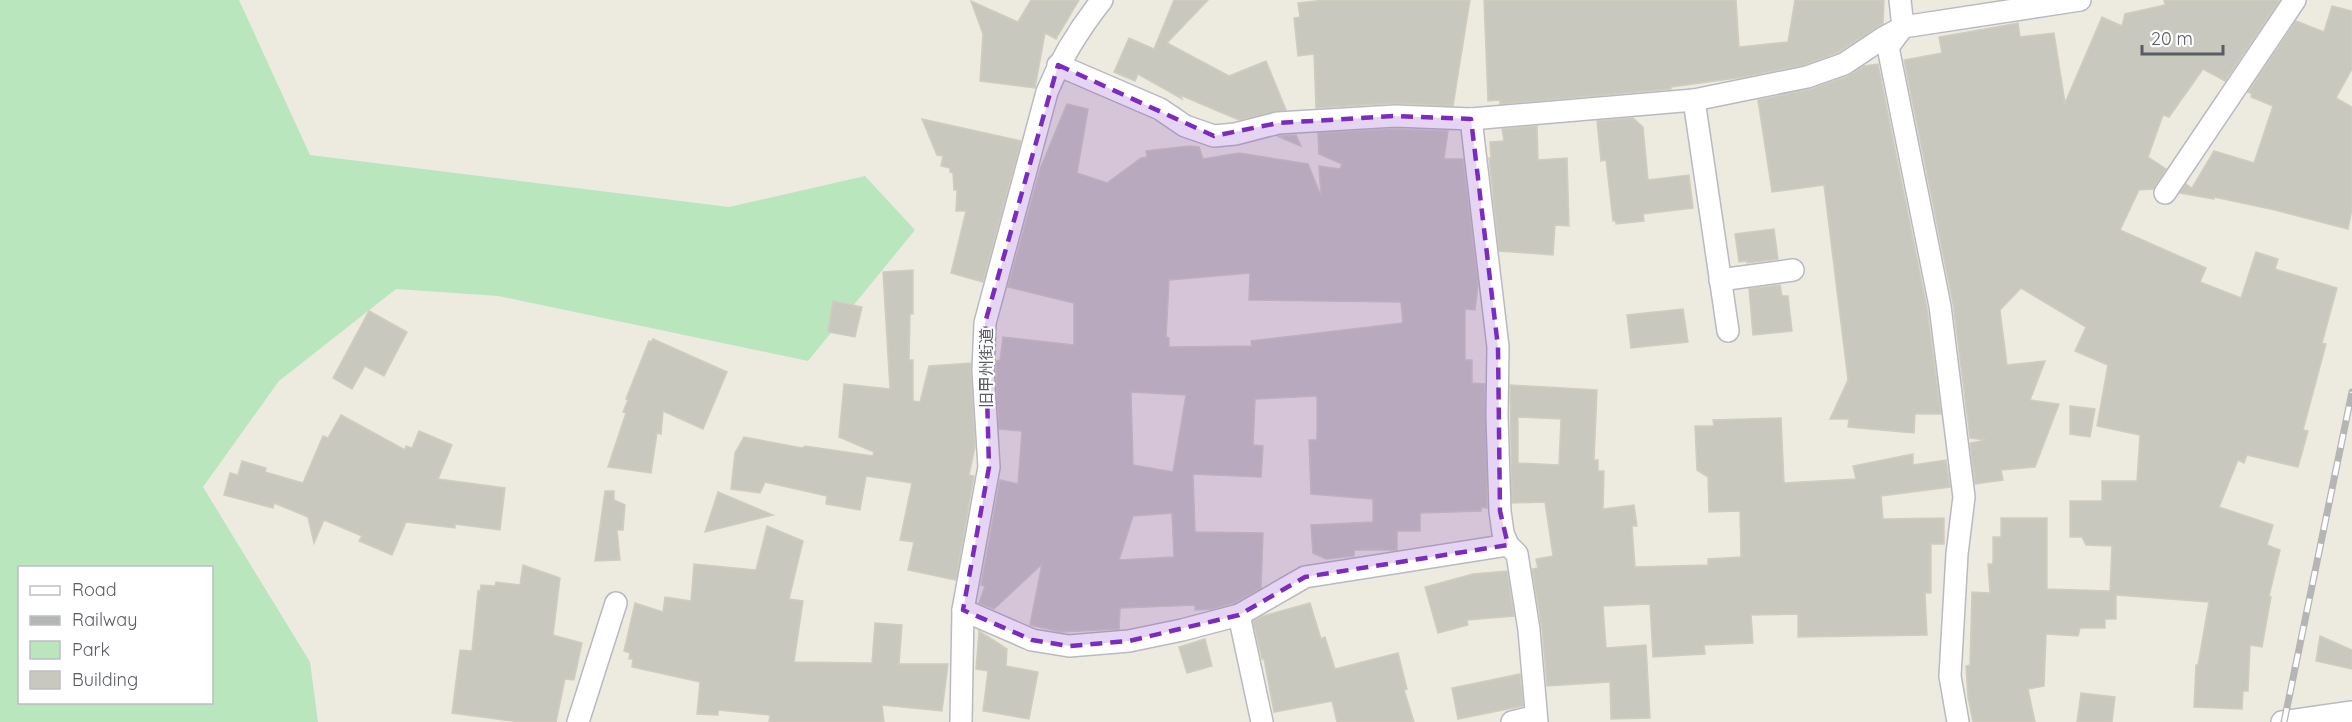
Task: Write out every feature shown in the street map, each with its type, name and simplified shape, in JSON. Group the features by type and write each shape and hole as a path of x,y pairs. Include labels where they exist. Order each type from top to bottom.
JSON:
{"street":[{"name":"旧甲州街道","path":"961,722 963,610 989,467 983,370 985,323 1047,92 1058,65 1080,27 1101,0"},
{"path":"1900,0 1903,27 1887,47 1940,306 1964,497 1957,554 1950,676 1958,722"},
{"path":"1058,65 1160,109 1185,126 1214,136 1235,134 1278,123 1395,116 1471,119 1694,100 1807,77 1844,64 1903,27 2080,0"},
{"path":"2165,193 2295,0"},
{"path":"1694,100 1728,331"},
{"path":"1471,119 1498,347 1497,415 1500,511 1503,533 1508,545 1517,554 1529,630 1536,719 1512,722"},
{"path":"1720,280 1793,270"},
{"path":"963,610 1032,640 1069,646 1129,641 1239,615 1305,577 1508,545"},
{"path":"578,722 616,603"},
{"path":"1239,615 1262,722"},
{"path":"2282,722 2352,712"}],"highlighted area":[{"path":"1058,65 1214,136 1278,123 1395,116 1471,119 1498,347 1500,511 1508,545 1305,577 1239,615 1129,641 1069,646 1032,640 963,610 989,467 985,323"}],"green space":[{"path":"0,0 239,0 310,155 729,207 865,176 915,230 808,361 498,296 396,289 279,381 203,487 310,662 318,722 0,722"}],"building":[{"path":"1031,0 1079,0 1056,39 1045,33 1035,88 980,81 983,34 971,1 1018,22"},
{"path":"1174,0 1208,0 1167,43 1229,76 1266,61 1286,110 1239,120 1180,95 1182,99 1138,74 1135,81 1114,72 1129,38 1154,49"},
{"path":"1325,0 1470,0 1453,106 1394,103 1316,108 1314,54 1298,56 1294,18 1300,17 1298,3"},
{"path":"1484,0 1736,0 1739,47 1788,42 1795,0 1884,0 1883,24 1837,53 1804,65 1737,78 1671,87 1671,89 1500,104 1500,100 1488,101"},
{"path":"2164,0 2280,0 2225,81 2203,69 2169,117 2163,115 2148,157 2166,169 2153,189 2139,190 2120,230 2206,268 2200,282 2241,298 2256,252 2278,259 2275,269 2337,288 2322,343 2326,344 2303,430 2308,431 2298,467 2247,455 2244,463 2238,460 2219,507 2273,525 2267,545 2280,550 2269,596 2271,597 2262,647 2250,645 2248,691 2243,691 2242,709 2194,707 2196,665 2198,665 2209,602 2116,595 2116,619 2105,619 2105,628 2080,628 2078,636 2046,634 2044,686 2028,689 2035,722 1973,722 1968,697 1966,666 1970,665 1972,592 1990,593 1988,564 1993,564 1993,537 2001,537 2001,518 2047,518 2047,589 2110,591 2112,546 2086,545 2082,537 2070,537 2070,501 2102,501 2102,481 2137,481 2140,435 2097,426 2108,365 2075,351 2086,327 2021,288 2000,310 2007,365 2045,361 2030,400 2059,404 2035,467 2001,470 2003,480 1975,484 1970,443 1986,440 1970,438 1953,304 1904,60 1942,53 1939,37 2018,23 2020,37 2054,33 2065,103 2102,17 2122,26 2125,14 2165,5"},
{"path":"2332,6 2352,11 2352,69 2336,98 2352,107 2352,209 2348,229 2275,210 2214,197 2214,199 2180,193 2186,184 2192,188 2214,151 2254,163 2273,106 2251,97 2252,94 2248,92 2296,21 2324,32"},
{"path":"1878,64 1927,308 1941,414 1915,414 1914,433 1848,427 1849,419 1830,419 1848,380 1824,185 1772,192 1758,100 1811,89 1848,76 1864,66"},
{"path":"1067,104 1088,109 1077,173 1107,183 1141,158 1147,157 1146,151 1190,146 1199,147 1203,159 1239,153 1308,164 1321,196 1319,166 1340,169 1342,164 1319,154 1318,133 1395,129 1448,131 1444,159 1463,159 1478,284 1475,310 1465,309 1465,360 1472,360 1472,383 1485,384 1487,508 1481,507 1481,511 1420,513 1420,531 1397,531 1397,550 1354,550 1354,556 1326,559 1313,553 1311,525 1373,522 1373,499 1311,494 1309,440 1317,440 1317,396 1255,399 1253,445 1263,446 1261,477 1193,474 1195,532 1263,533 1261,588 1234,603 1212,609 1195,610 1195,605 1120,608 1119,629 1061,632 1030,625 1042,564 994,609 979,603 985,586 981,585 1000,480 1018,484 1022,431 999,429 996,361 1000,360 1003,337 1074,345 1074,303 1008,287 1040,169","holes":["1250,273 1249,300 1401,302 1403,323 1251,341 1252,346 1169,347 1169,338 1166,337 1169,280","1131,392 1186,395 1173,472 1133,465","1172,513 1174,557 1119,560 1133,516"]},
{"path":"1633,118 1643,127 1648,180 1689,175 1693,208 1643,214 1644,221 1616,224 1616,221 1613,221 1606,160 1601,161 1597,121"},
{"path":"922,119 1021,141 983,282 951,273 966,211 956,211 957,190 954,190 953,173 950,172 950,168 941,166 943,156 937,155"},
{"path":"1537,126 1538,160 1567,158 1569,226 1555,225 1553,255 1499,251 1489,158 1491,158 1490,142 1504,141 1502,129"},
{"path":"1296,135 1301,146 1277,136 1280,136"},
{"path":"1774,229 1778,259 1739,262 1735,234"},
{"path":"913,270 913,314 910,314 909,360 913,360 913,401 920,402 929,366 971,363 975,447 969,475 974,476 956,580 908,570 914,542 900,540 912,483 866,476 860,510 826,504 827,496 765,482 760,493 731,489 735,453 744,437 802,448 805,446 873,456 874,452 839,437 844,384 890,389 883,272"},
{"path":"1780,285 1782,296 1788,296 1792,331 1753,335 1749,289"},
{"path":"833,301 862,307 855,337 828,332"},
{"path":"1683,309 1688,342 1631,348 1627,315"},
{"path":"369,311 407,332 384,376 365,366 352,389 333,378"},
{"path":"653,339 727,372 703,429 663,411 661,434 657,433 651,473 608,467 626,413 623,412 628,400 626,399 649,341"},
{"path":"1510,385 1597,390 1594,460 1598,460 1598,471 1604,471 1603,509 1634,505 1637,526 1632,526 1635,567 1708,565 1708,559 1741,557 1740,511 1709,512 1708,477 1697,470 1695,426 1714,426 1713,420 1781,418 1784,483 1856,479 1853,466 1913,454 1913,465 1946,460 1950,487 1881,496 1883,519 1944,518 1944,544 1931,544 1931,593 1925,593 1927,635 1798,637 1798,614 1751,615 1753,643 1704,645 1705,654 1653,657 1650,604 1603,606 1606,648 1646,645 1650,718 1611,719 1610,682 1547,686 1542,629 1532,569 1538,568 1536,559 1553,556 1545,502 1512,503","holes":["1518,417 1561,419 1559,465 1518,463"]},
{"path":"2070,406 2095,409 2090,437 2070,434"},
{"path":"341,415 405,450 406,446 412,448 419,431 452,445 438,479 505,488 500,530 455,524 455,528 406,522 392,555 359,541 362,536 324,520 314,543 308,517 274,503 273,508 224,495 230,473 238,475 242,461 266,468 265,472 303,483 323,436 328,438"},
{"path":"605,491 614,491 614,500 625,505 623,530 617,530 620,560 595,561"},
{"path":"718,492 773,515 705,532"},
{"path":"767,526 803,541 789,599 803,601 794,662 872,663 875,623 902,625 899,664 948,664 942,711 882,705 884,722 769,722 770,715 718,710 718,715 697,714 700,682 632,667 633,659 629,659 630,653 624,651 635,603 663,612 665,597 691,601 694,564 756,570"},
{"path":"523,565 560,578 553,635 582,643 574,680 565,679 556,722 520,722 452,713 460,650 472,651 478,591 480,592 481,585 495,586 496,582 520,585"},
{"path":"1507,571 1514,616 1467,620 1468,625 1438,633 1425,587 1473,574"},
{"path":"1310,603 1321,639 1325,637 1335,669 1398,653 1407,689 1404,690 1414,722 1337,722 1332,701 1274,712 1264,659 1262,659 1253,621"},
{"path":"979,631 1007,649 1006,666 1038,672 1029,719 983,711 988,671 976,669"},
{"path":"2320,636 2352,650 2352,669 2316,661"},
{"path":"1205,639 1212,666 1187,673 1179,647"},
{"path":"1520,674 1523,706 1458,719 1452,688"},
{"path":"2081,693 2115,697 2112,722 2077,722"}],"railway":[{"path":"2284,722 2352,392"}]}
